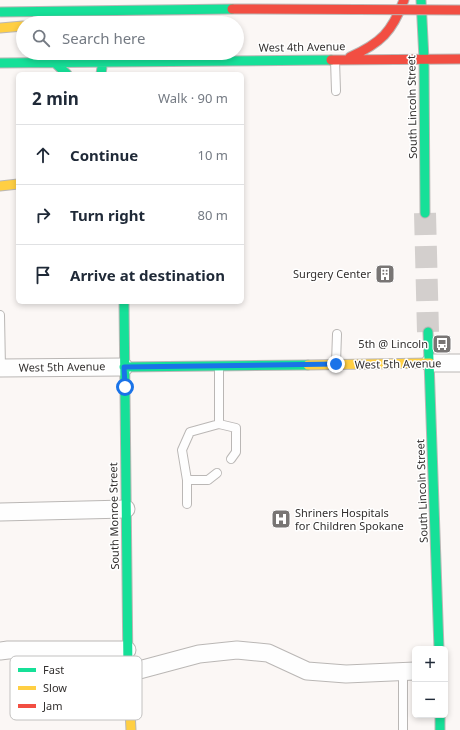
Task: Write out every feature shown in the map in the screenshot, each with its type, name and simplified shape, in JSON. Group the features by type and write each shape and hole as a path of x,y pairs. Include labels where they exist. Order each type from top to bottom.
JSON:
{"main road":[{"path":"106,16 107,0"},
{"path":"120,0 121,16"},
{"path":"345,59 371,48 382,40 394,26 404,0"},
{"name":"South Lincoln Street","path":"421,0 424,59 425,213"},
{"path":"138,16 224,9"},
{"path":"0,12 224,9 460,10"},
{"path":"0,28 16,27"},
{"name":"West 4th Avenue","path":"244,58 460,59"},
{"name":"West 4th Avenue","path":"0,63 74,60"},
{"path":"101,72 103,60"},
{"path":"121,60 121,72"},
{"path":"54,62 65,72"},
{"path":"0,186 16,184"},
{"name":"South Monroe Street","path":"124,304 127,656"},
{"name":"South Lincoln Street","path":"428,332 439,646"},
{"name":"West 5th Avenue","path":"124,367 430,363"},
{"path":"440,718 440,730"},
{"name":"South Monroe Street","path":"130,720 131,730"}],"street":[{"name":"West 5th Avenue","path":"430,363 460,363"},
{"name":"West 5th Avenue","path":"0,368 124,367"},
{"path":"0,512 126,509"},
{"path":"0,651 127,650"},
{"path":"142,669 199,654 237,650 268,653 307,671 346,674 409,671"}],"lane":[{"path":"335,59 336,91"},
{"path":"0,315 0,368"},
{"path":"336,364 337,334"},
{"path":"219,424 220,365"},
{"path":"187,504 187,480 182,450 190,432 219,424 236,428 236,452 231,459"},
{"path":"187,480 208,480 216,473"},
{"path":"403,730 409,671"}],"tunnel":[{"path":"425,213 428,332"}],"traffic: fast":[{"path":"421,0 424,59 425,213"},
{"path":"0,12 232,9"},
{"path":"101,72 103,60"},
{"path":"0,63 331,60"},
{"path":"54,62 65,72"},
{"path":"124,304 128,656"},
{"path":"428,332 439,646"},
{"path":"124,367 308,365"},
{"path":"440,718 440,730"}],"traffic: slow":[{"path":"0,28 16,27"},
{"path":"0,186 16,184"},
{"path":"308,365 430,363"},
{"path":"130,720 131,730"}],"traffic: jam":[{"path":"350,57 370,47 384,35 395,20 404,0"},
{"path":"232,9 460,10"},
{"path":"331,60 460,59"}],"place":[{"name":"Surgery Center","path":"385,274"},
{"name":"5th @ Lincoln","path":"442,344"},
{"name":"Shriners Hospitals for Children Spokane","path":"281,519"}],"route":[{"path":"125,387 124,367 336,364"}]}
